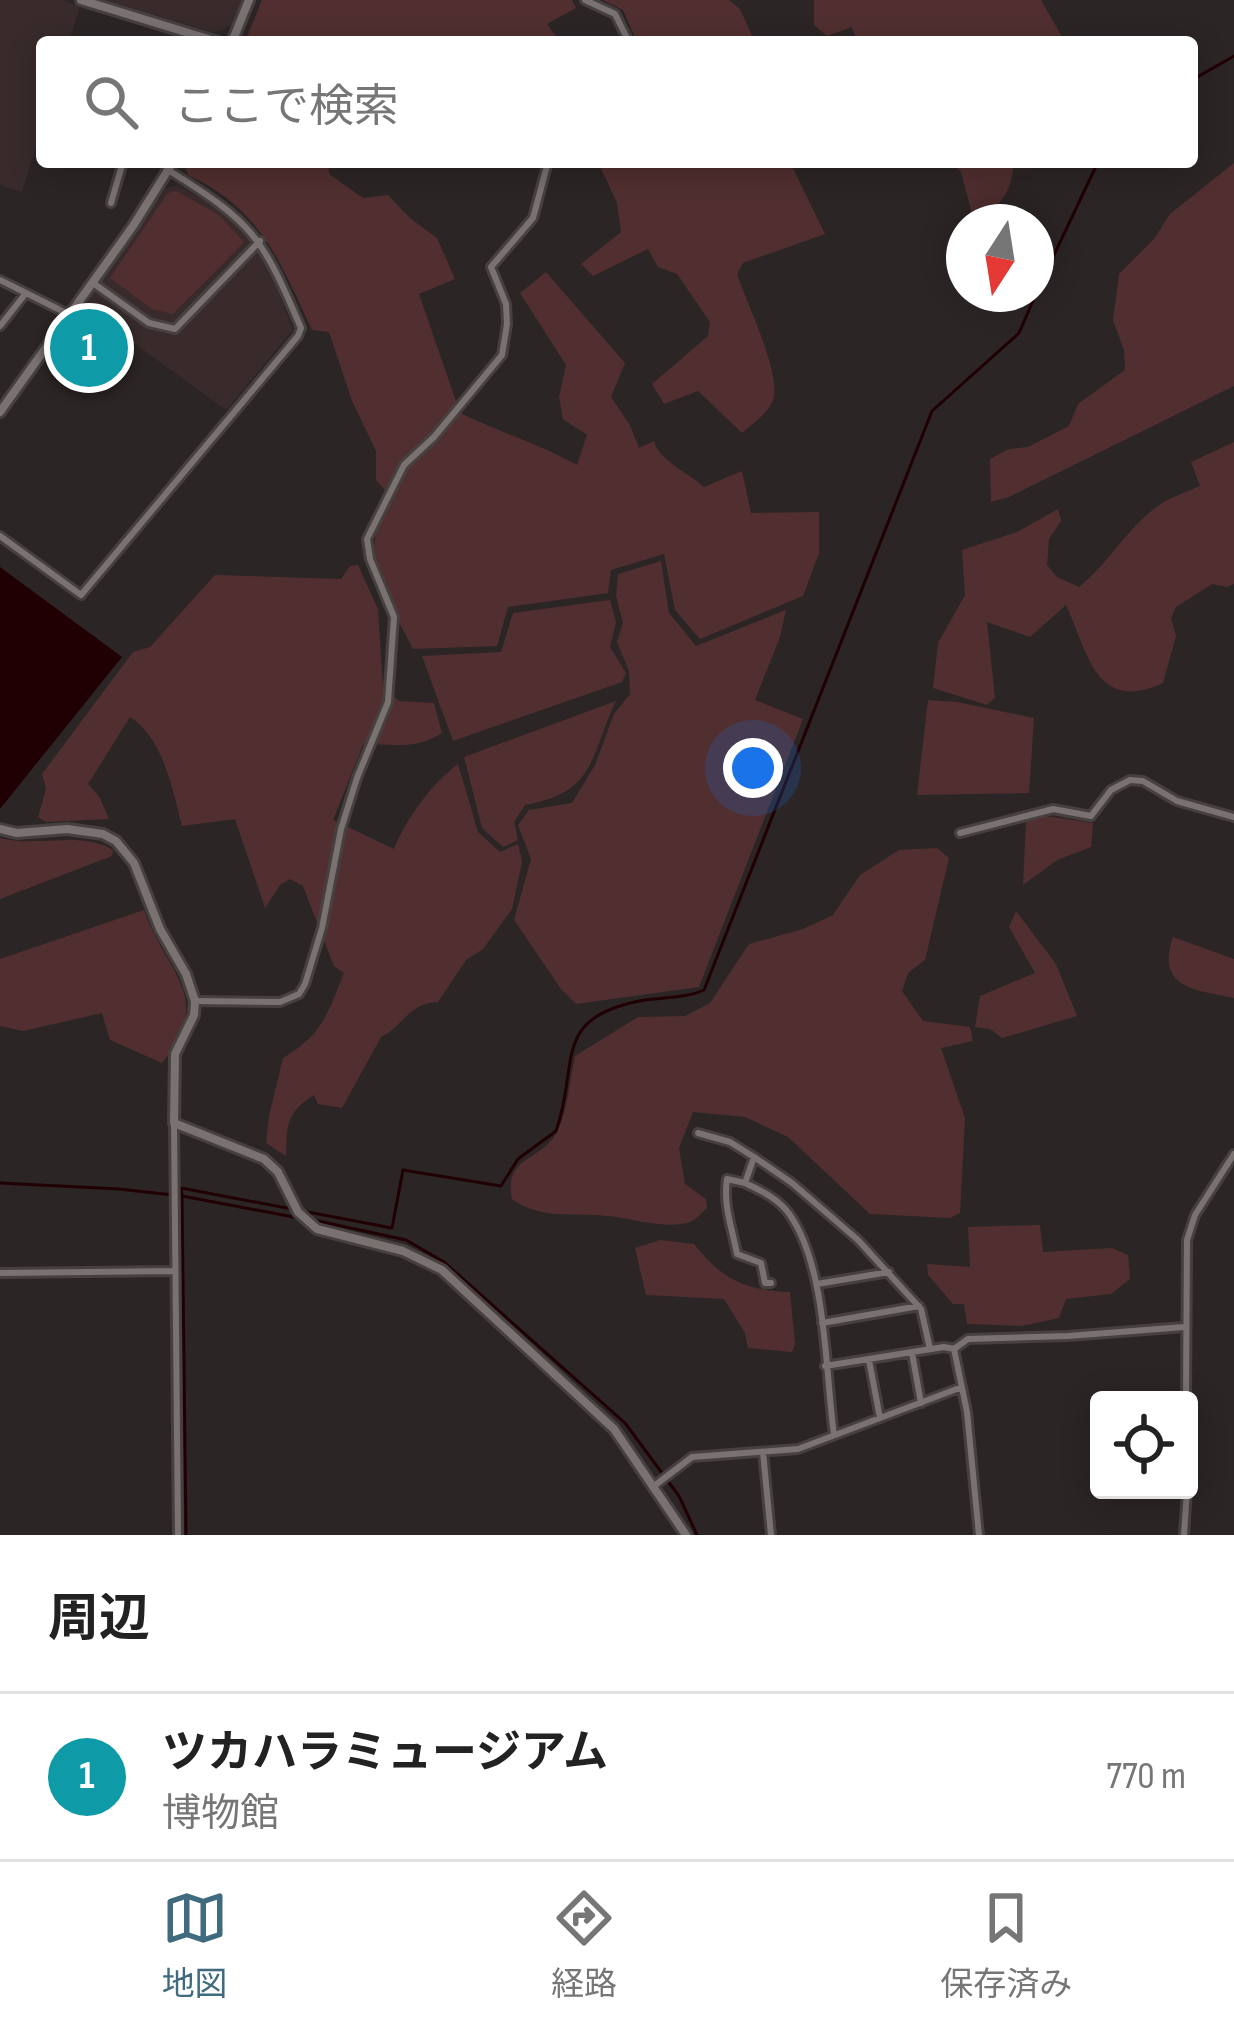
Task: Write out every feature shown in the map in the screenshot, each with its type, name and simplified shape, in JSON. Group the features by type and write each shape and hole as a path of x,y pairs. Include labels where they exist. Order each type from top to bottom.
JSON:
{"street":[{"path":"81,0 198,36"},
{"path":"234,36 249,0"},
{"path":"585,0 615,14 626,36"},
{"path":"111,203 121,168"},
{"path":"0,412 170,168"},
{"path":"0,536 81,595 298,336 301,328 260,241 226,207 174,168"},
{"path":"196,1001 280,1002 299,994 305,984 356,778 388,702 394,617 370,559 367,539 404,464 502,355 506,304 490,267 533,218 546,168"},
{"path":"93,283 149,323 175,329 260,241"},
{"path":"0,280 70,315"},
{"path":"0,326 26,293"},
{"path":"960,832 1052,809 1090,816 1112,790 1130,780 1143,781 1188,805 1234,817"},
{"path":"0,829 17,833 84,830 116,841 134,862 196,1001 172,1074 178,1535"},
{"path":"174,1123 264,1159 278,1172 298,1212 317,1229 403,1251 442,1270 614,1429 686,1535"},
{"path":"698,1133 730,1142 823,1209 919,1306 930,1349"},
{"path":"1186,1391 1184,1254 1190,1228 1234,1154"},
{"path":"745,1183 754,1157"},
{"path":"771,1283 765,1283 760,1263 736,1252 733,1226 724,1206 723,1179 745,1183 777,1200 789,1213 810,1256 834,1436"},
{"path":"0,1273 175,1271"},
{"path":"817,1284 889,1272"},
{"path":"820,1323 919,1306"},
{"path":"825,1366 954,1349 968,1339 1184,1327"},
{"path":"954,1349 979,1535"},
{"path":"912,1352 921,1402"},
{"path":"869,1360 880,1418"},
{"path":"654,1486 692,1457 798,1449 962,1387"},
{"path":"763,1452 771,1535"},
{"path":"1184,1535 1186,1499"}],"shaded area":[{"path":"0,0 61,0 80,6 71,36 36,36 36,147 22,192 0,185"},
{"path":"106,0 242,0 231,25 215,33"},
{"path":"262,0 572,0 576,8 547,24 556,36 247,36"},
{"path":"603,0 729,0 740,9 752,36 634,36 623,10"},
{"path":"814,0 1041,0 1062,36 855,36 852,27 827,36 814,25"},
{"path":"1234,163 1234,386 991,502 990,459 1069,426 1078,404 1125,370 1124,350 1113,320 1119,274 1154,239 1170,214"},
{"path":"186,168 328,168 329,174 363,198 388,195 437,238 455,279 419,294 460,413 577,465 587,435 563,419 559,397 566,365 520,293 546,272 625,363 611,397 639,448 654,441 668,461 704,487 742,471 751,513 819,512 819,553 803,596 700,639 675,610 664,554 611,570 608,593 508,607 497,646 413,649 376,563 376,533 392,498 376,480 376,451 352,401 329,332 312,330 278,260 251,221 234,204 188,175"},
{"path":"601,168 793,168 825,234 743,263 737,274 774,383 770,407 742,433 698,391 664,404 652,384 708,336 710,322 677,274 658,267 648,249 593,276 581,264 621,232 617,203"},
{"path":"957,168 1013,168 998,204 969,204"},
{"path":"178,185 216,207 250,238 271,273 293,330 226,410 84,307 166,188"},
{"path":"176,191 219,215 244,242 173,314 152,309 110,278 168,193"},
{"path":"1234,442 1234,584 1212,584 1176,607 1171,618 1176,636 1163,683 1140,690 1108,684 1088,659 1066,605 1030,637 987,622 995,698 987,705 933,688 938,643 965,595 962,550 1017,532 1058,509 1061,521 1049,539 1047,565 1057,577 1079,587 1155,508 1200,486 1191,462"},
{"path":"661,561 669,613 696,646 786,610 755,700 803,719 699,987 576,1004 514,920 531,859 518,825 529,810 572,803 595,765 614,714 630,694 629,671 617,642 623,623 616,596 618,574"},
{"path":"358,565 378,609 383,688 399,701 434,703 442,733 412,744 363,745 333,820 394,849 421,802 458,764 478,832 500,852 518,844 522,862 512,909 483,949 466,960 438,1002 420,1006 381,1037 342,1108 318,1104 314,1095 298,1108 288,1127 286,1156 266,1143 283,1058 315,1032 344,973 334,966 303,886 290,879 280,885 265,908 235,819 182,826 159,751 130,717 88,784 109,819 46,822 38,817 46,789 42,774 133,652 150,647 215,575 341,579 350,566"},
{"path":"0,567 122,657 0,809"},
{"path":"610,600 616,622 610,647 626,673 622,682 453,741 422,656 501,652 513,613"},
{"path":"928,700 1034,718 1029,793 917,795"},
{"path":"616,701 587,769 566,791 525,805 514,822 518,840 503,847 482,828 464,757"},
{"path":"1046,816 1093,823 1091,847 1057,860 1023,885 1026,822"},
{"path":"0,838 87,841 113,850 112,856 0,899"},
{"path":"937,848 949,858 925,960 908,973 902,991 923,1021 970,1027 973,1041 941,1048 965,1118 960,1213 950,1218 870,1214 788,1137 745,1117 693,1112 679,1148 685,1184 706,1199 707,1208 692,1221 665,1224 550,1213 512,1199 513,1174 557,1132 575,1056 638,1017 685,1016 710,1003 749,944 833,915 860,875 899,850"},
{"path":"144,910 186,1002 178,1040 162,1063 110,1040 102,1013 23,1031 0,1026 0,959"},
{"path":"1016,911 1056,964 1077,1016 1002,1038 990,1029 975,1027 980,996 1035,973 1009,927"},
{"path":"1173,937 1234,959 1234,998 1193,989 1174,977 1169,954"},
{"path":"1040,1225 1043,1252 1112,1248 1128,1255 1130,1279 1111,1294 1066,1299 1059,1318 1022,1326 967,1324 964,1304 953,1304 928,1275 927,1264 970,1267 968,1227"},
{"path":"660,1240 694,1244 725,1274 747,1285 790,1292 792,1352 748,1348 745,1333 724,1299 646,1295 635,1248"}],"waterway":[{"path":"1198,77 1234,56"},
{"path":"1054,255 1095,168"},
{"path":"0,1183 182,1196 181,1188 392,1228 403,1170 501,1186 518,1159 556,1131 573,1048 592,1020 639,1001 704,990 932,411 1019,333 1028,312"},
{"path":"186,1535 182,1196 299,1218"},
{"path":"309,1219 406,1240 444,1262 625,1423 679,1496 697,1535"}],"place":[{"name":"ツカハラミュージアム","path":"89,348"}]}
